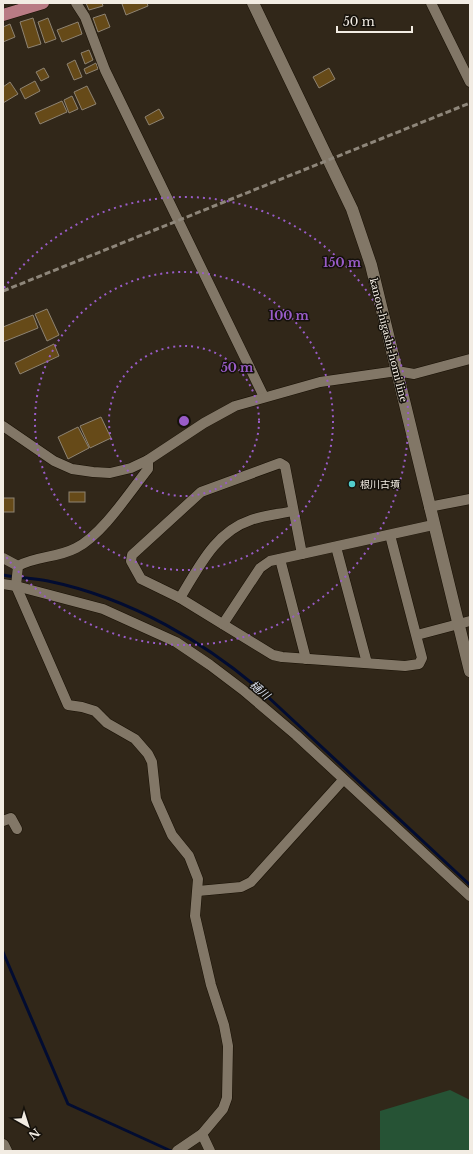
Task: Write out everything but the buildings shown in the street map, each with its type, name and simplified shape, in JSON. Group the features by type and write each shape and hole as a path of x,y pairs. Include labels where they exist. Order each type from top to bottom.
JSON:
{"main road":[{"path":"3,15 43,3"},
{"name":"kanou-higashi-homi line","path":"253,3 352,209 371,265 429,508 464,622 470,671"},
{"path":"3,1145 6,1151"}],"street":[{"path":"76,3 85,17 105,70 264,397"},
{"path":"431,3 470,82"},
{"path":"3,426 54,461 72,468 93,472 110,473 131,468 148,460 204,423 235,406 320,382 397,371 414,374 470,359"},
{"path":"17,568 28,560 55,556 76,548 98,532 148,469 148,460"},
{"path":"302,554 285,466 280,463 201,492 132,555 131,561 141,579 180,598 273,655 306,659 405,666 418,664 422,658 390,535"},
{"path":"429,508 470,499"},
{"path":"180,598 205,557 218,540 229,531 252,519 294,511"},
{"path":"223,624 260,568 270,561 434,525"},
{"path":"336,547 367,663"},
{"path":"3,558 17,568"},
{"path":"280,559 306,659"},
{"path":"17,568 16,585 68,705 95,711 107,723 135,739 148,754 152,762 156,799 172,835 189,856 195,869 198,891 195,916 211,985 224,1025 228,1046 227,1098 223,1109 202,1134 177,1151"},
{"path":"3,584 16,585 103,609 176,642 243,690 470,896"},
{"path":"416,635 464,622"},
{"path":"198,891 241,886 251,882 343,780"},
{"path":"3,821 11,818 17,829"},
{"path":"202,1134 210,1151"}],"green space":[{"path":"450,1090 470,1100 470,1151 380,1151 380,1111"}],"waterway":[{"name":"樋川","path":"3,575 48,581 108,599 137,611 193,640 243,676 267,696 470,885"},
{"path":"3,952 68,1104 171,1151"}],"railway":[{"path":"3,291 470,103"}],"place":[{"name":"根川古墳","path":"352,484"}]}
